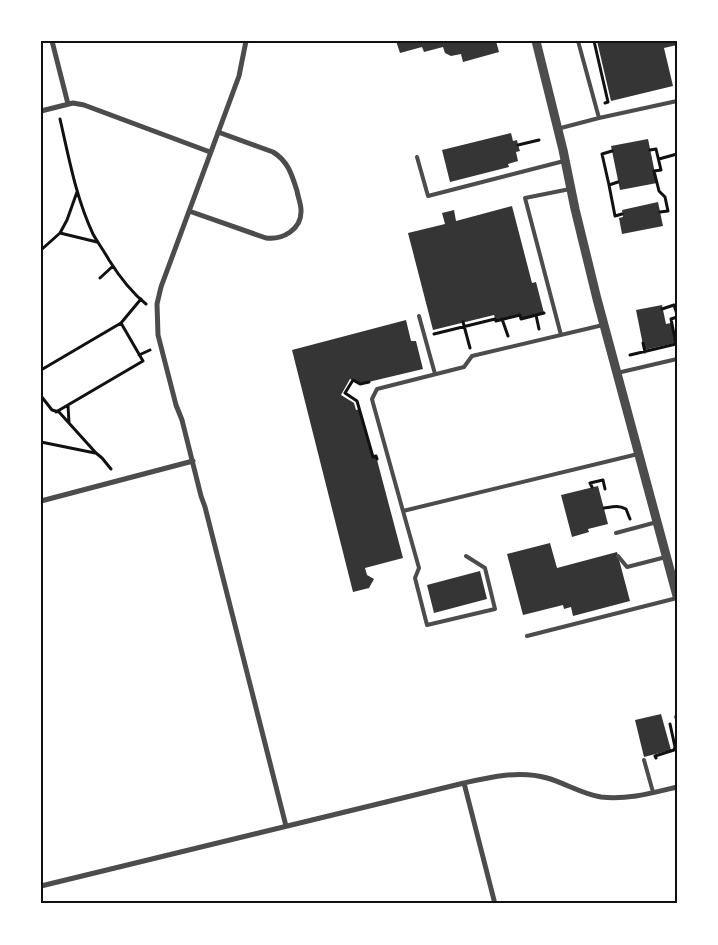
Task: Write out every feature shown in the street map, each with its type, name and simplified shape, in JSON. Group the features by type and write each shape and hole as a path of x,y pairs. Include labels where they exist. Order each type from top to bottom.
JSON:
{"street":[{"path":"52,41 68,104"},
{"path":"246,41 239,76 158,295 156,313 161,347 193,461 286,826"},
{"path":"536,41 604,325 677,597"},
{"path":"41,111 68,104 90,106 210,152"},
{"path":"189,211 266,238 276,239 286,235 298,223 301,210 299,199 286,163 273,152 218,132"},
{"path":"41,501 193,461"},
{"path":"41,886 498,776 532,775 545,777 599,797 623,797 677,787"},
{"path":"464,783 495,904"}],"lane":[{"path":"578,41 599,118"},
{"path":"557,128 677,100"},
{"path":"418,157 428,196 565,161"},
{"path":"561,335 525,198 570,189"},
{"path":"419,316 435,374"},
{"path":"466,556 485,568 495,609 428,625 415,578 419,568 372,399 377,389 464,367 472,356 604,325"},
{"path":"617,373 677,359"},
{"path":"403,511 638,454"},
{"path":"616,533 657,522"},
{"path":"618,556 627,567 666,557"},
{"path":"527,636 677,597"},
{"path":"644,760 653,792"}],"path":[{"path":"594,41 608,102"},
{"path":"60,119 78,191 90,227 126,284 147,304"},
{"path":"518,145 539,140"},
{"path":"650,150 656,149 659,159 661,170 654,171 659,191 665,197 668,211 660,212"},
{"path":"612,151 602,154 615,216 622,214"},
{"path":"659,159 677,154"},
{"path":"609,185 618,182"},
{"path":"41,250 60,233 78,191"},
{"path":"60,233 98,242"},
{"path":"100,278 113,266"},
{"path":"41,370 121,323 141,299"},
{"path":"630,355 677,345 671,319 677,315 674,305 662,309"},
{"path":"435,334 464,324 495,319 496,321 520,315 521,319 544,313"},
{"path":"536,315 539,328"},
{"path":"502,319 511,347"},
{"path":"56,412 143,361 121,323"},
{"path":"464,324 472,356"},
{"path":"643,343 645,352"},
{"path":"139,355 151,350"},
{"path":"41,396 52,410 59,412 111,469"},
{"path":"68,404 69,423"},
{"path":"41,442 96,453"},
{"path":"592,487 590,483 603,480 605,489"},
{"path":"604,508 620,506 626,509 629,517"},
{"path":"657,762 655,756 674,750 675,747 669,719"},
{"path":"666,730 671,729"},
{"path":"672,734 677,733"}],"building":[{"path":"396,41 496,41 499,52 463,62 461,54 451,56 445,53 443,47 424,52 422,47 400,53"},
{"path":"597,41 677,41 677,45 664,48 673,86 611,101"},
{"path":"511,133 513,141 517,140 520,151 516,152 518,161 508,164 509,167 450,182 442,150"},
{"path":"648,139 657,183 620,190 611,146"},
{"path":"658,202 663,226 622,234 619,218 623,217 622,210"},
{"path":"512,206 532,283 536,282 544,313 521,319 520,315 496,321 494,315 433,330 408,233 445,224 442,213 454,210 456,221"},
{"path":"662,305 666,324 671,323 675,343 644,350 636,310"},
{"path":"406,320 411,341 416,341 423,369 360,384 350,379 341,395 354,403 356,410 360,409 373,457 376,456 403,558 365,568 367,575 374,579 369,588 353,592 292,350"},
{"path":"598,486 608,524 588,529 589,532 572,537 561,495"},
{"path":"550,543 557,568 617,552 630,601 573,616 571,607 564,609 563,605 523,615 507,554"},
{"path":"480,571 487,599 434,613 427,585"},
{"path":"661,714 671,750 644,757 635,720"}]}
